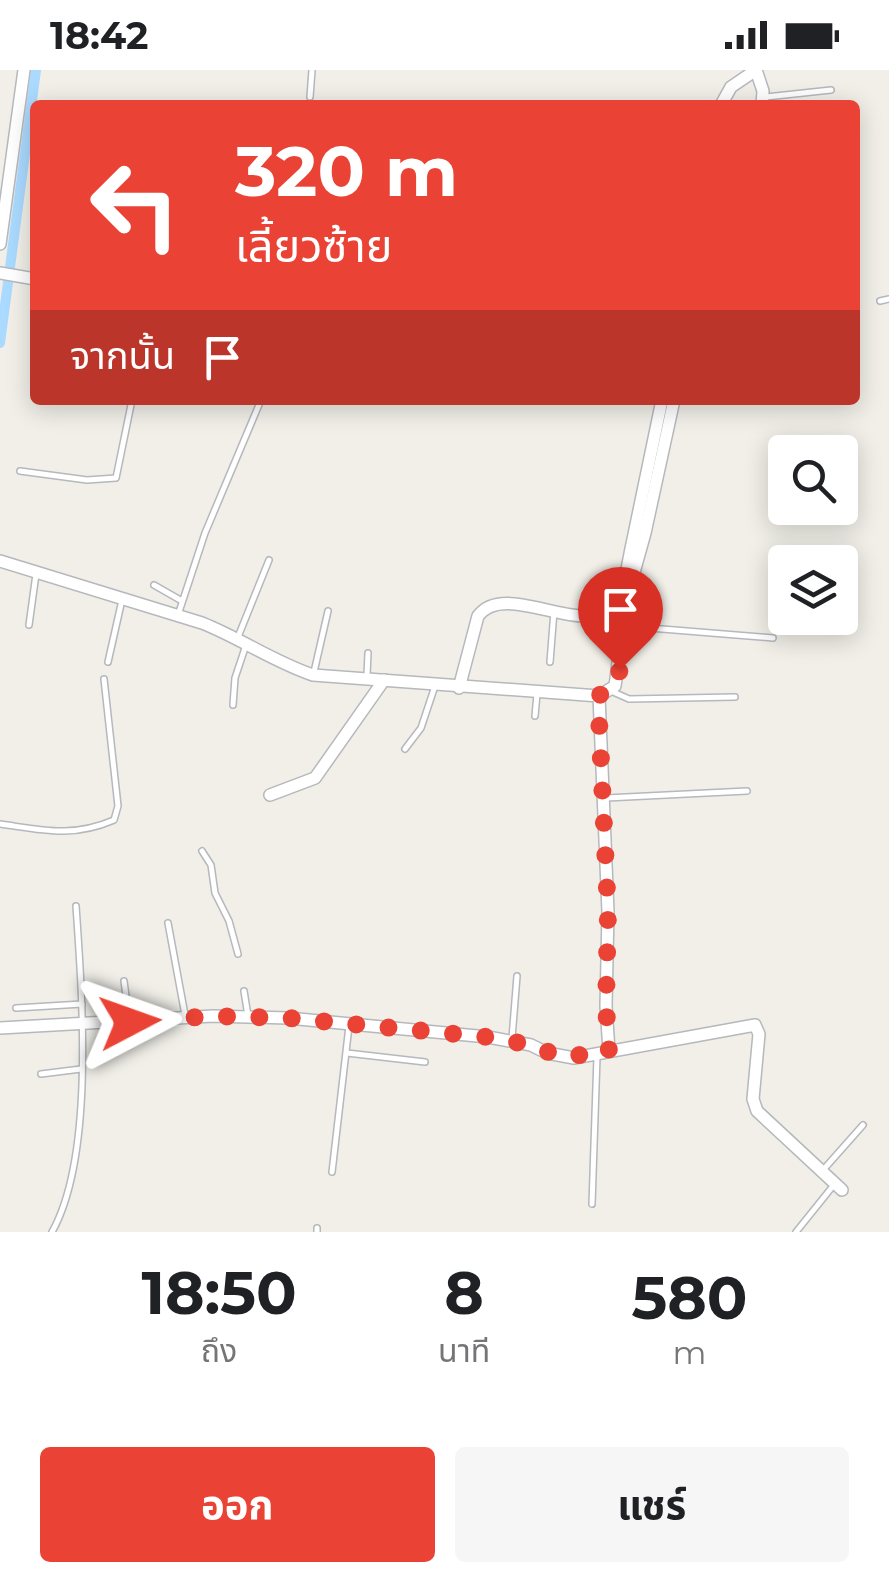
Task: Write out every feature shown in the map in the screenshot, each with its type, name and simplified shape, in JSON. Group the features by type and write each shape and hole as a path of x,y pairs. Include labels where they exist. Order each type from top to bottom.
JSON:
{"street":[{"path":"0,244 4,181 24,70"},
{"path":"723,100 730,86 756,70 762,100"},
{"path":"2,273 28,278"},
{"path":"460,688 483,609 502,603 598,615 616,602 661,405"},
{"path":"603,1052 609,942 603,798 604,694 620,669 622,626 673,405"},
{"path":"0,561 178,615 314,675 460,688 604,694"},
{"path":"270,795 315,778 384,680"},
{"path":"0,1028 248,1016 511,1041 561,1057 755,1025 759,1034 754,1099 757,1111 838,1187"}],"lane":[{"path":"310,97 312,70"},
{"path":"768,100 831,90"},
{"path":"880,301 889,299"},
{"path":"20,471 87,480 116,478 131,405"},
{"path":"178,615 204,533 259,405"},
{"path":"232,704 242,642 269,560"},
{"path":"29,625 36,573"},
{"path":"154,585 182,601"},
{"path":"108,662 122,600"},
{"path":"314,675 328,611"},
{"path":"550,662 554,611"},
{"path":"622,626 774,638"},
{"path":"367,678 368,653"},
{"path":"0,824 67,833 88,832 114,820 118,806 104,679"},
{"path":"405,748 421,728 435,686"},
{"path":"535,716 537,693"},
{"path":"604,694 629,699 735,697"},
{"path":"603,798 747,791"},
{"path":"202,850 212,865 215,893 238,954"},
{"path":"52,1232 68,1186 75,1149 81,1069 76,906"},
{"path":"168,924 186,1018"},
{"path":"511,1041 518,976"},
{"path":"124,981 130,1022"},
{"path":"244,991 248,1016"},
{"path":"16,1008 82,1004"},
{"path":"332,1172 349,1023"},
{"path":"592,1204 603,1052"},
{"path":"347,1053 425,1062"},
{"path":"41,1074 81,1069"},
{"path":"822,1172 864,1125"},
{"path":"796,1232 838,1187"}],"waterway":[{"path":"32,100 36,70"},
{"path":"0,343 30,116"}],"route":[{"path":"130,1022 212,1016 288,1018 488,1037 531,1045 561,1057 609,1052 606,1006 610,956 598,696 615,686 620,669"}]}
